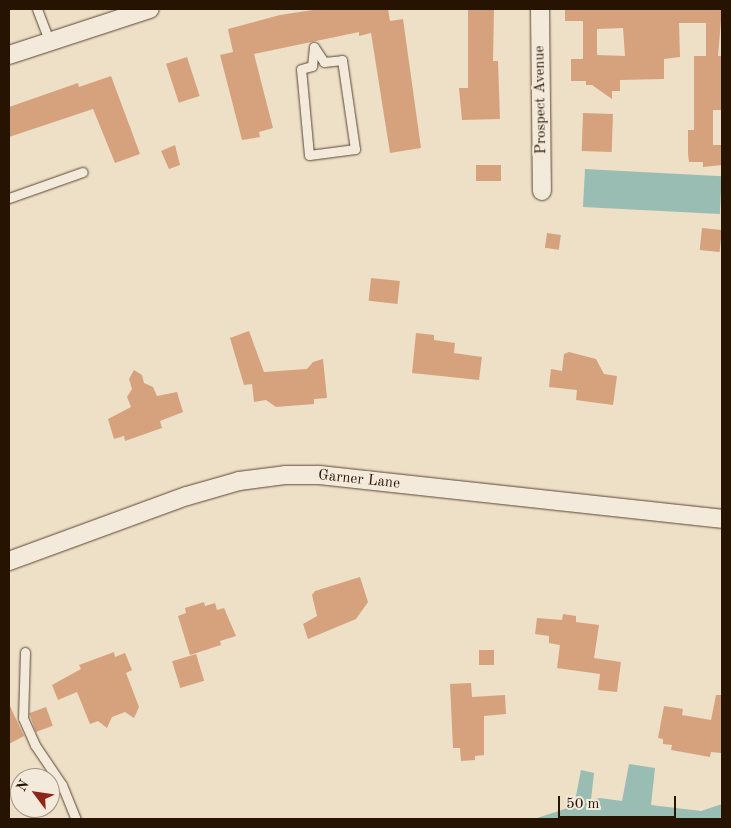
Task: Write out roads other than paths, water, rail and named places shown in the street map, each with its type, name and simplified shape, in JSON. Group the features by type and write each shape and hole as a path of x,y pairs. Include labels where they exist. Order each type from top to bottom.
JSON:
{"street":[{"path":"9,55 150,9"},
{"name":"Prospect Avenue","path":"540,9 542,191"},
{"name":"Garner Lane","path":"9,561 187,496 240,481 285,475 319,475 722,519"}],"lane":[{"path":"37,9 49,41"},
{"path":"314,47 324,62 342,60 355,149 309,155 300,69 312,66 314,47"},
{"path":"9,198 83,172"},
{"path":"26,652 23,718 35,744 62,785 76,819"}],"water":[{"path":"585,169 722,176 720,214 583,207"},
{"path":"629,764 655,768 651,805 701,811 722,804 722,819 534,819 574,806 581,770 594,773 591,800 600,798 622,801"}]}
